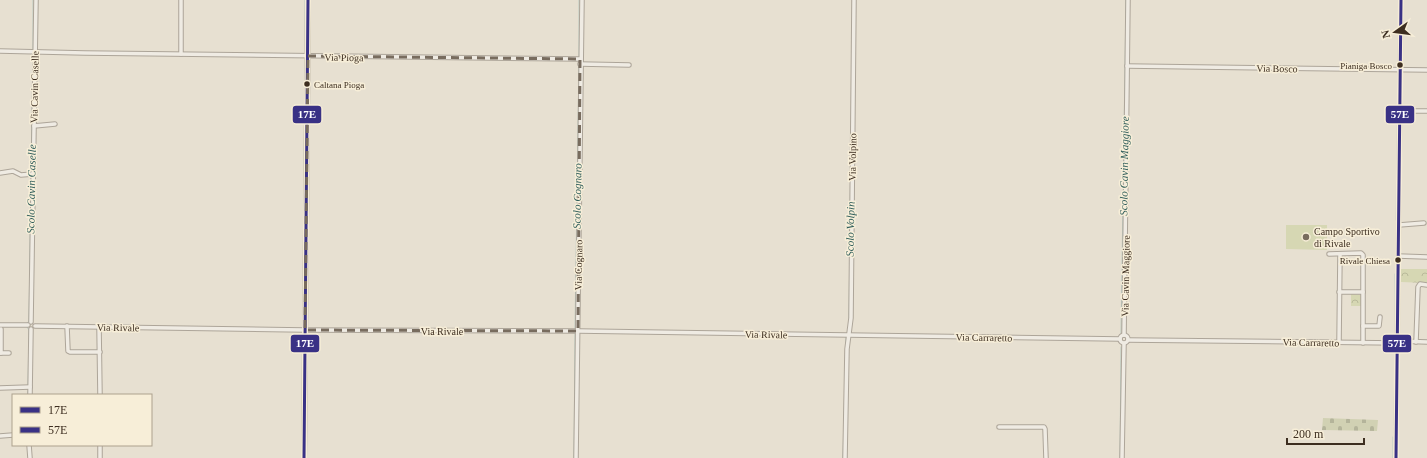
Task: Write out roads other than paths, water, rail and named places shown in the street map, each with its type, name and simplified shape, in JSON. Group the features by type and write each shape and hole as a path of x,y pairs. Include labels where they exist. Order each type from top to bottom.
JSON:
{"main road":[{"path":"304,458 303,330 308,0"}],"street":[{"name":"Via Cavin Caselle","path":"30,324 36,0"},
{"path":"181,0 181,54"},
{"name":"Via Cognaro","path":"576,458 580,59 582,0"},
{"name":"Via Volpino","path":"845,458 847,335 851,318 854,0"},
{"name":"Via Cavin Maggiore","path":"1124,335 1128,0"},
{"path":"1396,458 1401,0"},
{"name":"Via Pioga","path":"0,51 580,59"},
{"path":"580,64 629,65"},
{"name":"Via Bosco","path":"1127,66 1427,70"},
{"path":"1400,111 1427,111"},
{"path":"34,126 55,124"},
{"path":"0,173 13,171 21,175 32,174"},
{"path":"1399,225 1424,223"},
{"path":"1329,254 1363,254 1363,343"},
{"path":"1339,342 1340,254"},
{"path":"1398,256 1427,257"},
{"path":"1416,342 1418,287 1420,284 1427,284"},
{"path":"1339,292 1363,292"},
{"path":"1363,326 1379,326 1380,316"},
{"path":"9,353 1,353 1,327 33,323 35,326 31,329"},
{"path":"30,324 28,328 31,329 30,394"},
{"name":"Via Rivale","path":"35,326 847,335"},
{"path":"68,326 68,351 100,352"},
{"path":"100,327 100,394"},
{"name":"Via Carraretto","path":"847,335 1120,339"},
{"path":"1122,458 1124,344 1120,339 1124,335 1128,340 1124,344"},
{"name":"Via Carraretto","path":"1128,340 1363,343 1427,342"},
{"path":"0,388 30,387"},
{"path":"999,427 1044,427 1046,458"},
{"path":"0,436 12,435"},
{"path":"29,446 30,458"},
{"path":"100,446 100,458"}],"waterway":[{"name":"Scolo Cavin Caselle","path":"33,0 33,50"},
{"path":"305,0 305,54"},
{"name":"Scolo Cognaro","path":"579,0 579,57"},
{"name":"Scolo Cavin Maggiore","path":"1121,333 1126,0"},
{"path":"1398,67 1399,0"},
{"name":"Scolo Cavin Caselle","path":"31,173 33,54"},
{"path":"302,458 305,58"},
{"name":"Scolo Cognaro","path":"575,329 579,62"},
{"path":"1396,220 1398,71"},
{"name":"Scolo Volpin","path":"849,324 851,137"},
{"name":"Scolo Cavin Caselle","path":"27,323 29,321 31,176"},
{"path":"1395,274 1395,341"},
{"name":"Scolo Cavin Caselle","path":"27,327 29,330 28,384"},
{"name":"Scolo Cognaro","path":"574,458 575,334"},
{"name":"Scolo Volpin","path":"843,458 846,337"},
{"path":"1394,425 1395,345"},
{"name":"Scolo Cavin Maggiore","path":"1120,458 1121,347"},
{"path":"1394,428 1394,433"},
{"path":"1393,437 1393,458"}],"place":[{"name":"Pianiga Bosco","path":"1400,65"},
{"name":"Caltana Pioga","path":"307,84"},
{"name":"Campo Sportivo di Rivale","path":"1306,237"},
{"name":"Rivale Chiesa","path":"1398,260"}]}
